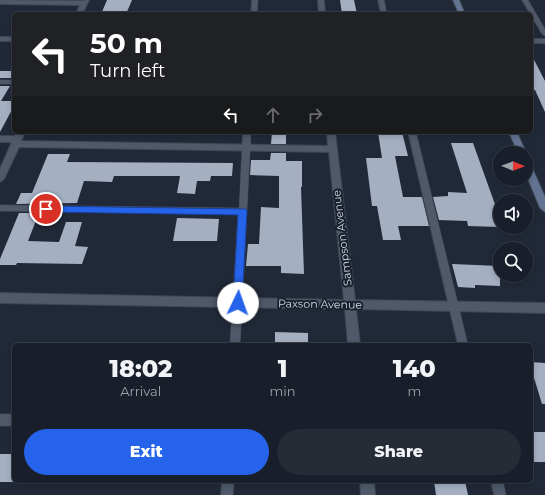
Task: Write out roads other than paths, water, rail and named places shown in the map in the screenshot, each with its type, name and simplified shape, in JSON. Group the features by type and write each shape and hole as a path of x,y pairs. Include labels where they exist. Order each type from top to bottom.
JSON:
{"street":[{"path":"321,0 322,12"},
{"path":"456,0 461,12"},
{"path":"0,2 85,1 80,12"},
{"path":"0,39 12,39"},
{"path":"533,41 545,41"},
{"name":"Sampson Avenue","path":"331,134 354,343"},
{"path":"514,134 519,146"},
{"path":"0,139 246,148 332,149"},
{"path":"0,179 18,139"},
{"path":"533,180 545,208"},
{"name":"Paxson Avenue","path":"0,298 545,308"},
{"path":"367,483 368,495"}],"lane":[{"path":"254,12 255,0"},
{"path":"380,0 383,12"},
{"path":"525,0 532,12"},
{"path":"533,14 545,34"},
{"path":"0,82 12,82"},
{"path":"235,343 247,134"},
{"path":"412,134 463,343"},
{"path":"0,208 242,211"},
{"path":"0,420 12,420"},
{"path":"227,495 228,483"},
{"path":"497,483 500,495"}]}
